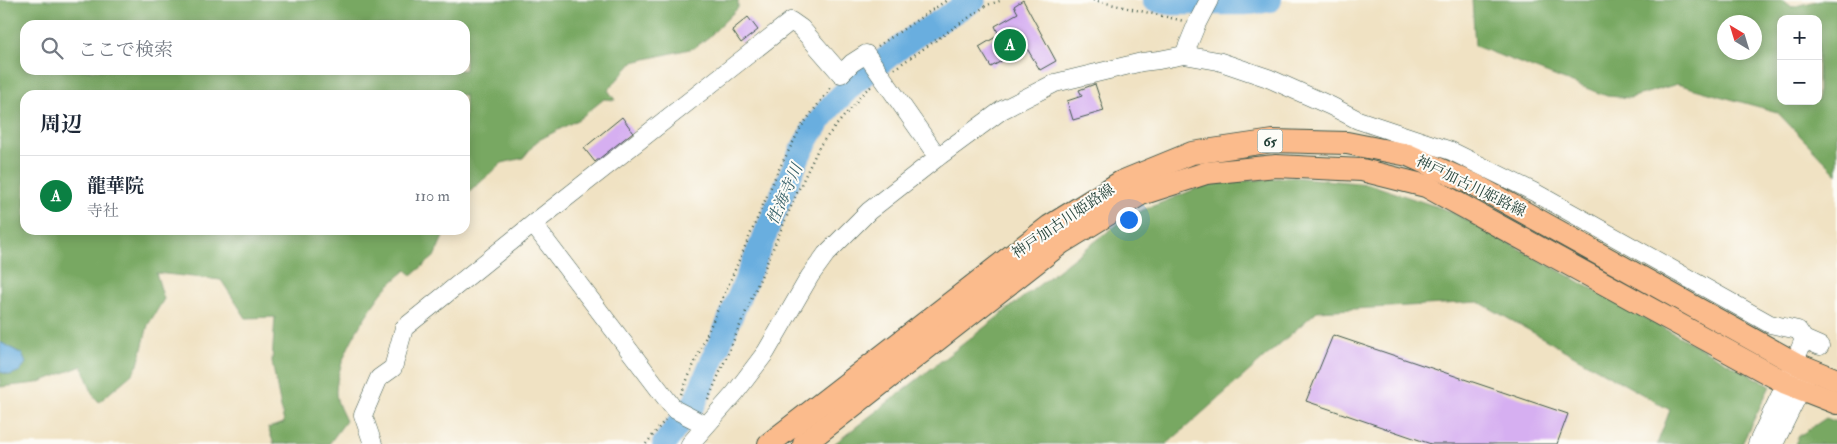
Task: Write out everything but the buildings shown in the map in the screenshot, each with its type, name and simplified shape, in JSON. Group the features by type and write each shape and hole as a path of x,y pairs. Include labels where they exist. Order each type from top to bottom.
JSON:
{"main road":[{"name":"神戸加古川姫路線","path":"769,444 1050,226 1122,182 1192,154 1273,141 1347,143 1408,155 1475,184 1798,376 1837,403"},
{"name":"神戸加古川姫路線","path":"804,444 1062,243 1141,194 1206,173 1276,166 1362,170 1426,186 1798,376 1837,380"}],"street":[{"path":"1184,55 1196,23 1209,0"},
{"path":"373,444 363,415 379,378 393,368 404,328 791,21 801,28 841,74 852,63 866,54 938,156"},
{"path":"690,444 702,423 734,393 766,352 810,276 826,254 869,211 938,156 1002,110 1055,83 1133,64 1184,55 1218,61 1268,78 1358,120 1451,152 1534,192 1770,324 1798,330 1812,342 1774,444"},
{"path":"533,224 674,409 702,423"},
{"path":"1758,444 1798,376"}],"path":[{"path":"866,54 947,0"},
{"path":"702,423 796,195 820,146 865,91 987,5 1002,0"},
{"path":"1092,0 1196,23"},
{"path":"646,444 674,409 777,173 801,127 841,74"}],"green space":[{"path":"0,0 738,0 738,8 710,36 694,48 633,62 608,90 615,100 604,99 579,119 537,141 523,158 502,163 470,192 470,90 20,90 20,235 444,235 434,257 412,275 406,270 387,287 366,316 352,340 337,379 336,392 338,403 346,421 329,444 274,444 268,428 284,423 272,362 275,317 246,318 221,280 156,273 164,299 148,325 138,365 132,374 99,402 93,395 82,366 37,383 0,387 0,372 11,375 22,354 0,342"},
{"path":"1472,0 1783,0 1792,7 1821,0 1837,1 1837,174 1777,112 1677,84 1630,98 1607,96 1475,46"},
{"path":"1292,177 1369,184 1450,211 1770,386 1742,444 1657,444 1670,410 1479,302 1317,311 1167,444 834,444 1128,216 1208,184"},
{"path":"1826,418 1837,422 1837,444 1795,444 1799,436"}],"water":[{"path":"0,342 22,354 26,363 20,371 11,375 0,372"}],"waterway":[{"name":"性海寺川","path":"664,444 695,402 780,199 800,153 813,130 831,106 855,82 914,37 974,0"},
{"name":"性海寺川","path":"1154,0 1173,3 1254,3 1270,0"}],"place":[{"name":"龍華院","path":"1010,45"}]}
